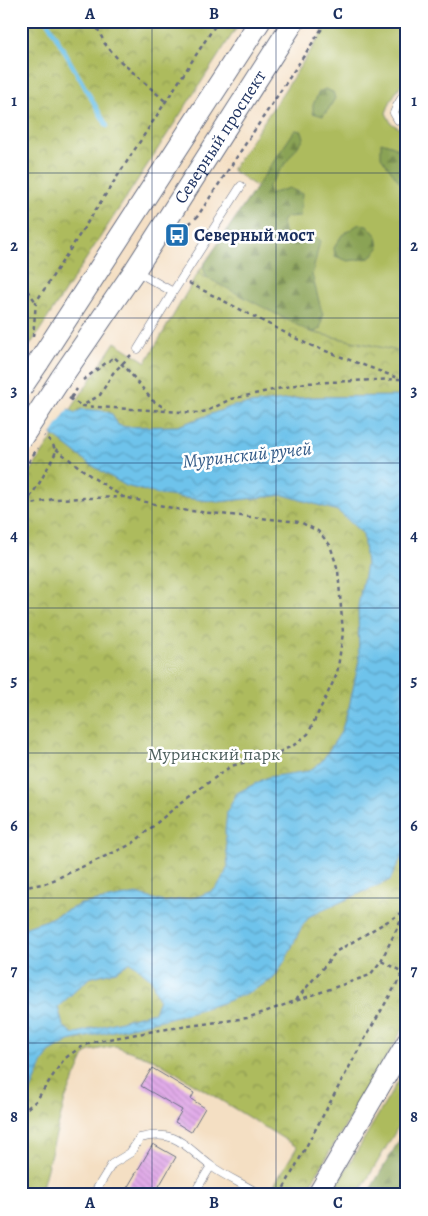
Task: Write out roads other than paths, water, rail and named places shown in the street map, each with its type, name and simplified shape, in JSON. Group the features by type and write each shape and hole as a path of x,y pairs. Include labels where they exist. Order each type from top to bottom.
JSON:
{"main road":[{"name":"Северный проспект","path":"55,363 260,21"},
{"name":"Северный проспект","path":"55,363 135,270 294,21"},
{"path":"21,388 55,363"},
{"path":"32,443 55,363"}],"street":[{"path":"317,1195 407,1042"}],"lane":[{"path":"407,89 394,113 398,120 407,126"},
{"path":"138,349 241,186"},
{"path":"135,270 173,292"},
{"path":"93,1195 112,1164 130,1153 140,1138 154,1135 170,1137 186,1144 211,1166 261,1195"},
{"path":"193,1195 211,1166"}],"water":[{"name":"Муринский ручей","path":"21,378 75,413 82,409 105,411 112,414 118,425 126,427 178,426 233,406 309,397 407,396 407,846 390,880 310,916 302,926 286,959 273,979 250,992 222,1003 166,1019 69,1041 49,1053 43,1062 28,1098 21,1103 21,929 81,904 137,894 164,902 197,897 214,890 222,881 228,866 225,831 227,812 237,793 268,777 309,771 322,761 341,732 349,707 359,661 358,606 366,565 363,534 338,511 284,495 218,502 161,495 126,486 88,463 53,435 21,415","holes":["131,962 151,979 159,1000 154,1012 73,1034 63,1026 58,1007 89,978 116,971"]}],"waterway":[{"path":"47,21 107,126"}],"place":[{"name":"Северный мост","path":"177,235"}],"park label":[{"name":"Муринский парк","path":"214,754"}]}
